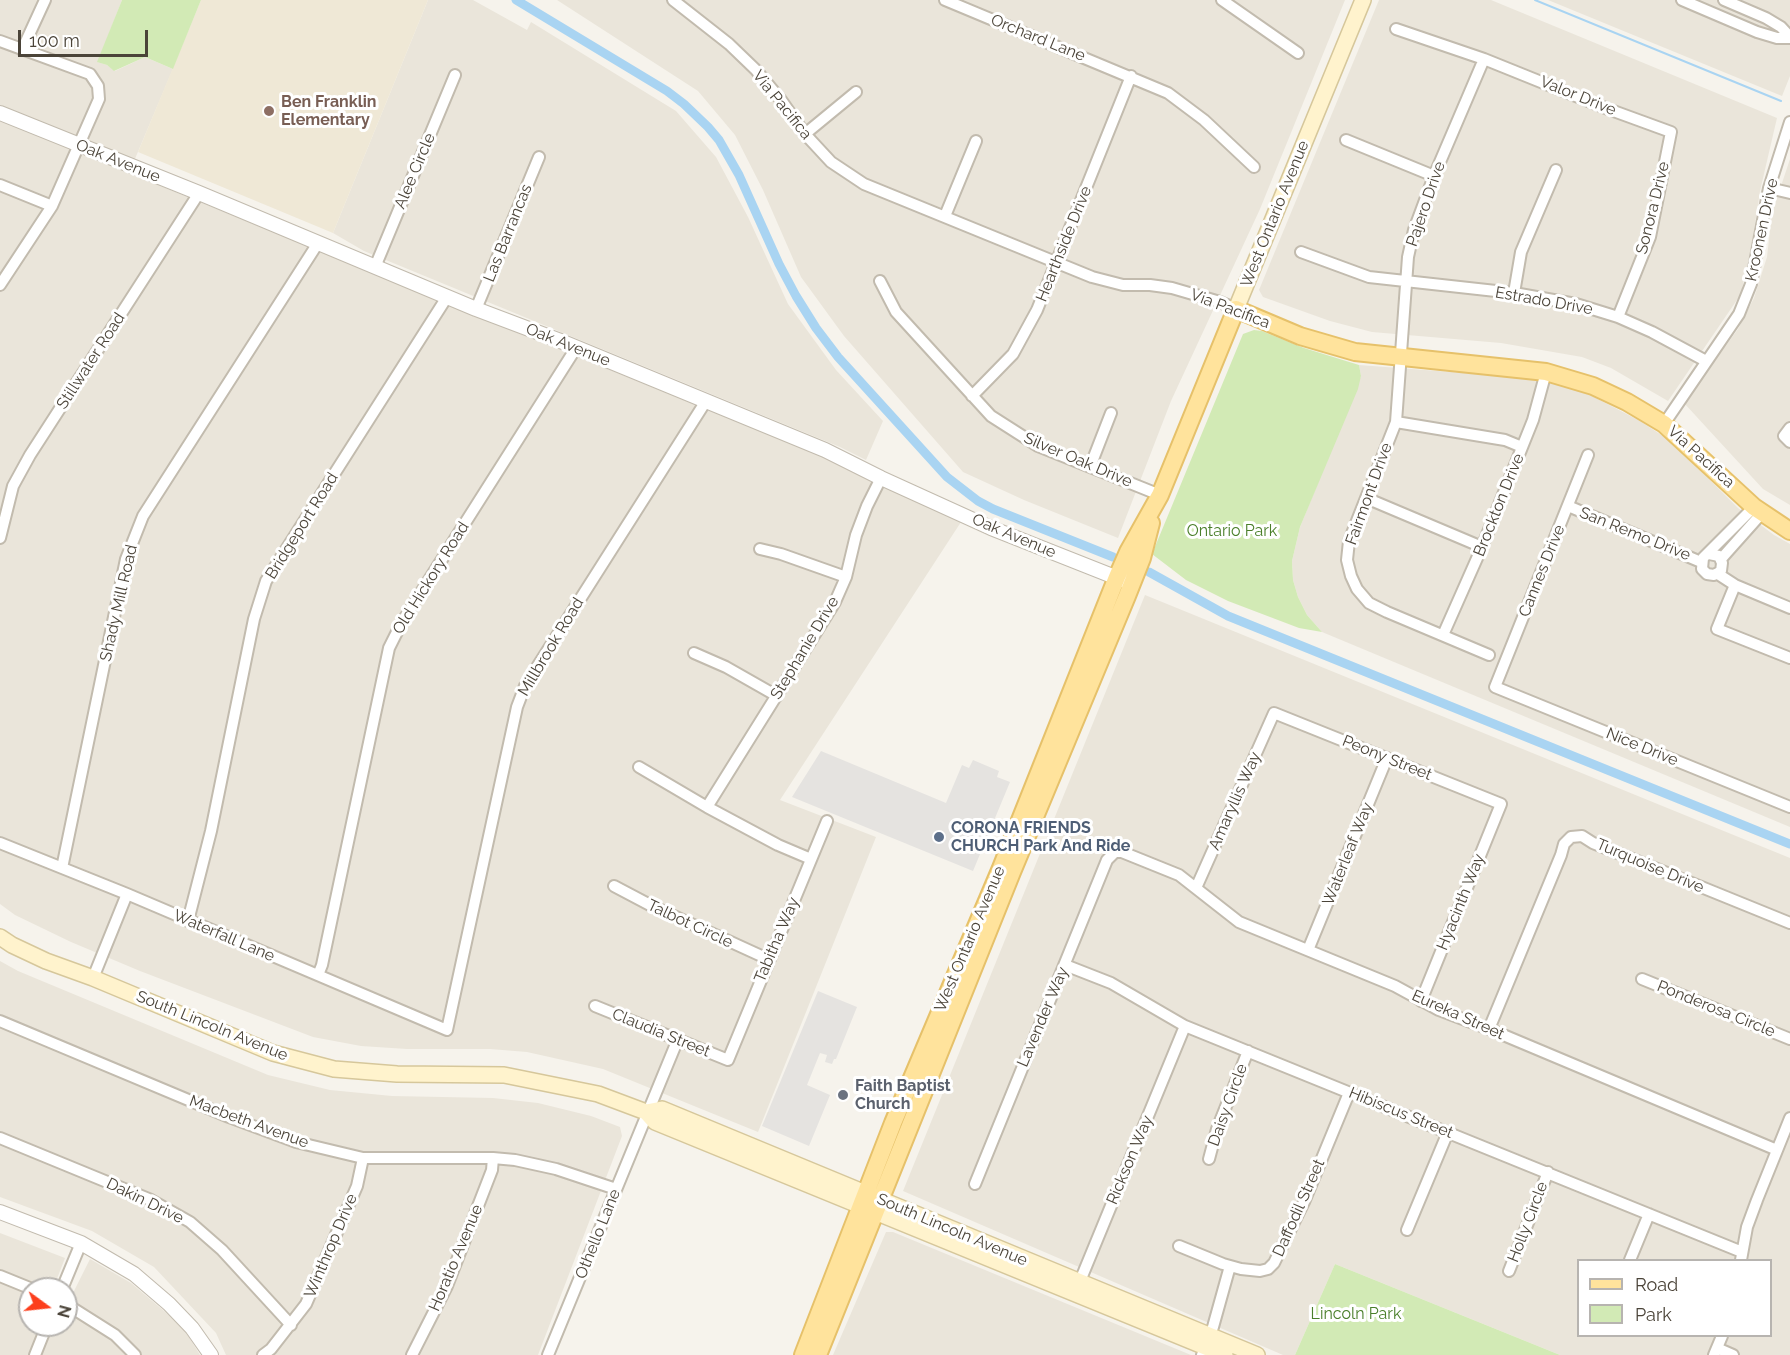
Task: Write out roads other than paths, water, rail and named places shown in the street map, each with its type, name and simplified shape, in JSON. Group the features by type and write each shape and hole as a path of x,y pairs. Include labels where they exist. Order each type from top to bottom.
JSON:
{"main road":[{"name":"West Ontario Avenue","path":"803,1355 1012,872 1125,580 1142,558 1160,495 1363,0"},
{"name":"Via Pacifica","path":"1236,309 1300,336 1355,352 1546,372 1593,386 1627,402 1664,424 1758,510 1790,531"},
{"name":"South Lincoln Avenue","path":"0,937 46,961 93,978 273,1053 334,1069 397,1074 504,1076 598,1094 646,1112 655,1122 870,1203 1077,1288 1225,1355"},
{"name":"West Ontario Avenue","path":"818,1355 870,1203"},
{"name":"South Lincoln Avenue","path":"1206,1346 1257,1355"}],"street":[{"path":"22,50 45,0"},
{"name":"Via Pacifica","path":"673,0 729,44 756,70 781,100 804,134 831,162 864,184 1092,277 1123,285 1172,288 1236,309"},
{"name":"Orchard Lane","path":"945,0 1168,93 1204,120 1254,167"},
{"path":"1222,0 1299,53"},
{"path":"1682,0 1757,32 1777,38 1790,37"},
{"path":"1724,0 1766,18 1781,27 1790,37"},
{"name":"Valor Drive","path":"1396,29 1484,59 1671,132"},
{"path":"0,41 90,74 98,86 99,99 52,206 0,285"},
{"name":"Pajero Drive","path":"1400,357 1408,282 1408,257 1414,230 1434,176 1484,59"},
{"name":"Alee Circle","path":"375,267 455,75"},
{"name":"Hearthside Drive","path":"972,396 1013,354 1037,310 1131,76"},
{"path":"804,134 856,92"},
{"name":"Oak Avenue","path":"0,113 825,450 991,528 1125,580"},
{"name":"Kroonen Drive","path":"1664,424 1739,314 1751,284 1769,188 1790,122"},
{"name":"Sonora Drive","path":"1618,317 1650,237 1671,132"},
{"path":"1346,140 1434,176"},
{"path":"945,216 976,141"},
{"name":"Las Barrancas","path":"476,309 539,157"},
{"path":"1514,293 1521,252 1556,170"},
{"path":"0,185 52,206"},
{"path":"1769,188 1790,193"},
{"name":"Stillwater Road","path":"0,538 13,486 30,455 199,193"},
{"name":"Shady Mill Road","path":"62,868 126,559 142,516 318,243"},
{"name":"Estrado Drive","path":"1301,252 1369,277 1514,293 1576,304 1618,317 1706,361"},
{"name":"Silver Oak Drive","path":"880,280 896,312 991,416 1017,434 1046,449 1160,495"},
{"name":"Bridgeport Road","path":"188,921 210,831 254,619 266,580 447,297"},
{"name":"Old Hickory Road","path":"318,975 389,648 401,624 576,348"},
{"name":"Fairmont Drive","path":"1400,357 1396,422 1349,541 1347,560 1351,576 1357,590 1370,603 1490,655"},
{"name":"Brockton Drive","path":"1443,635 1482,547 1533,420 1546,372"},
{"name":"Millbrook Road","path":"447,1030 517,707 525,686 706,401"},
{"path":"1090,467 1111,413"},
{"path":"1396,422 1505,440 1522,447"},
{"name":"Cannes Drive","path":"1495,687 1588,455"},
{"name":"Stephanie Drive","path":"707,807 835,602 846,577 856,535 881,478"},
{"path":"1366,498 1482,547"},
{"name":"San Remo Drive","path":"1568,506 1705,558"},
{"path":"1758,510 1705,558 1702,569 1707,574 1718,574 1735,585 1790,608"},
{"path":"1721,559 1758,510"},
{"path":"760,549 846,577"},
{"path":"1705,558 1716,554 1721,559 1722,567 1718,574"},
{"path":"1735,585 1717,629 1790,658"},
{"path":"694,653 726,667 777,696"},
{"name":"Nice Drive","path":"1495,687 1790,807"},
{"name":"Peony Street","path":"1274,713 1501,804"},
{"name":"Amaryllis Way","path":"1196,888 1274,713"},
{"name":"Waterleaf Way","path":"1308,950 1387,758"},
{"path":"639,766 707,807 778,845 811,859"},
{"name":"Hyacinth Way","path":"1421,1001 1501,804"},
{"name":"Tabitha Way","path":"728,1060 827,821"},
{"name":"Turquoise Drive","path":"1490,1029 1561,855 1563,844 1570,837 1582,836 1593,843 1790,923"},
{"name":"Waterfall Lane","path":"0,843 127,894 447,1030"},
{"name":"Eureka Street","path":"1115,852 1122,852 1179,875 1239,922 1395,986 1439,1010 1490,1029 1778,1150"},
{"name":"Lavender Way","path":"975,1184 1107,860 1115,852"},
{"name":"Talbot Circle","path":"614,886 768,959"},
{"path":"93,978 127,894"},
{"name":"Hibiscus Street","path":"1065,965 1111,983 1185,1026 1548,1172 1741,1256"},
{"name":"Ponderosa Circle","path":"1641,979 1790,1039"},
{"name":"Claudia Street","path":"595,1006 728,1060"},
{"name":"Macbeth Avenue","path":"0,1021 229,1117 296,1142 363,1158 514,1160 556,1169 616,1190"},
{"name":"Rickson Way","path":"1077,1288 1185,1026"},
{"name":"Othello Lane","path":"548,1355 646,1112 678,1039"},
{"name":"Daisy Circle","path":"1209,1159 1217,1129 1248,1051"},
{"name":"Daffodil Street","path":"1179,1246 1230,1266 1260,1271 1268,1269 1274,1263 1304,1202 1349,1093"},
{"path":"1741,1256 1754,1209 1790,1119"},
{"path":"1407,1230 1448,1132"},
{"name":"Dakin Drive","path":"0,1138 152,1200 190,1222 222,1250 291,1324"},
{"name":"Winthrop Drive","path":"263,1355 271,1349 306,1304 357,1186 363,1158"},
{"name":"Horatio Avenue","path":"412,1355 447,1286 492,1170 494,1158"},
{"name":"Holly Circle","path":"1509,1271 1548,1172"},
{"path":"0,1212 81,1243 134,1274 170,1304 192,1328 211,1355"},
{"path":"1630,1259 1649,1214"},
{"path":"67,1277 81,1243"},
{"path":"1206,1346 1230,1266"},
{"path":"0,1276 18,1283"},
{"path":"78,1312 115,1335 135,1355"},
{"path":"35,1355 42,1337"},
{"path":"1721,1337 1715,1352 1733,1355"}],"waterway":[{"path":"516,0 667,91 708,127 719,140 739,175 779,264 816,328 838,357 947,477 978,501 993,509 1113,557"},
{"path":"1535,0 1781,101"},
{"path":"1149,572 1228,616 1790,844"}],"place":[{"name":"Ben Franklin Elementary","path":"269,111"},
{"name":"CORONA FRIENDS CHURCH Park And Ride","path":"939,837"},
{"name":"Faith Baptist Church","path":"843,1095"}],"park label":[{"name":"Ontario Park","path":"1232,531"},
{"name":"Lincoln Park","path":"1356,1314"}]}
